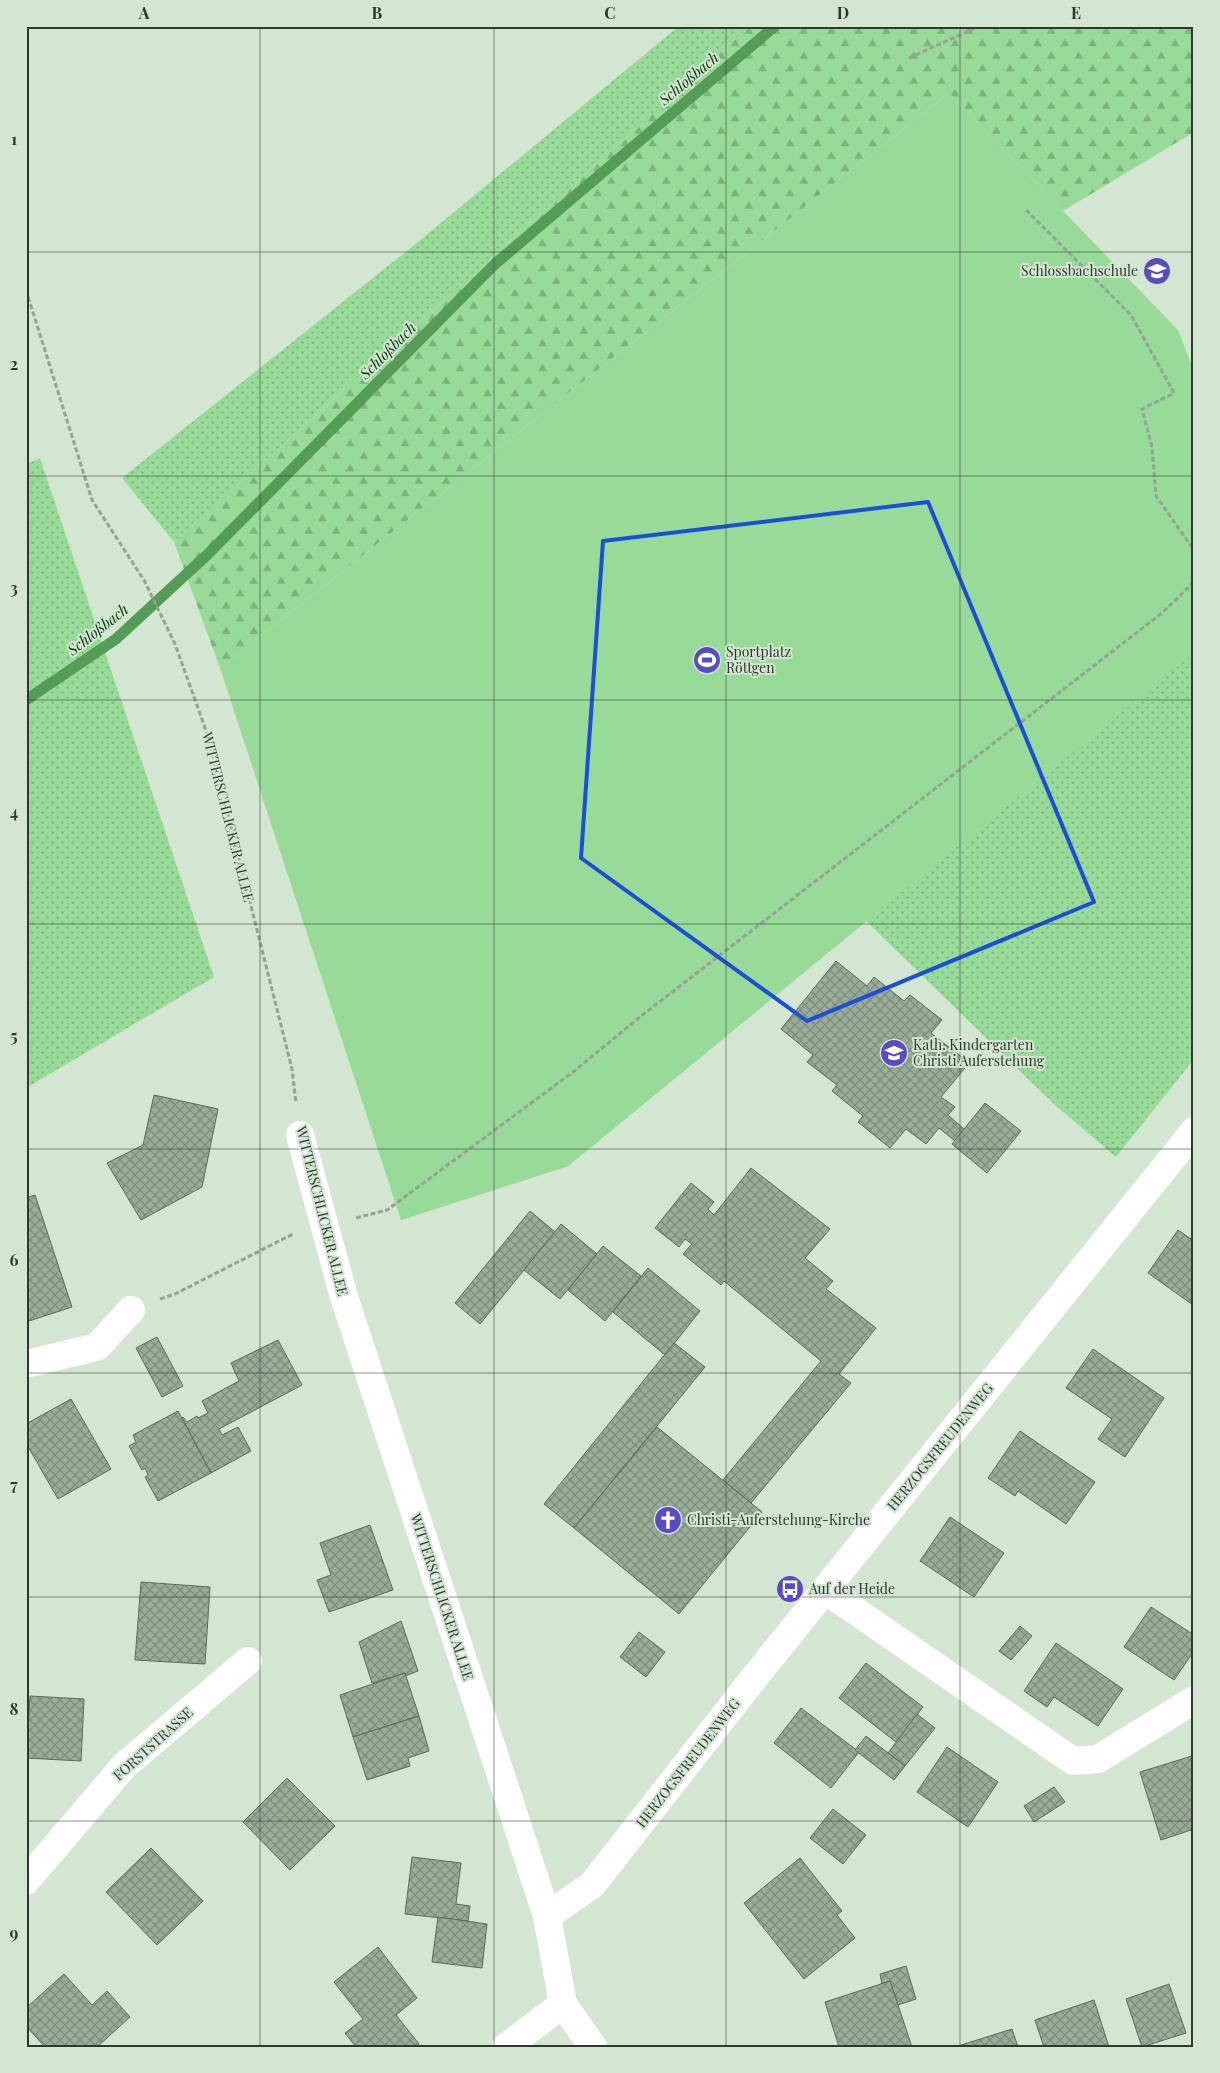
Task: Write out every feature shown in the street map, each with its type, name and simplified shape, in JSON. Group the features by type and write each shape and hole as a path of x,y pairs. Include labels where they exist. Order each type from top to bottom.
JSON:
{"street":[{"name":"HERZOGSFREUDENWEG","path":"547,1916 592,1885 825,1590 1194,1131"},
{"name":"WITTERSCHLICKER ALLEE","path":"300,1135 344,1297 547,1916 563,2004 593,2047"},
{"path":"26,1364 97,1348 131,1310"},
{"path":"825,1590 1073,1761 1098,1759 1194,1700"},
{"name":"FORSTSTRASSE","path":"26,1881 124,1766 248,1661"},
{"path":"506,2047 563,2004"}],"path":[{"path":"909,58 973,29 974,26"},
{"path":"1026,210 1131,315 1174,393 1142,409 1152,447 1156,496 1194,550"},
{"name":"WITTERSCHLICKER ALLEE","path":"26,290 92,500 144,580 175,644 209,739 292,1069 300,1135"},
{"path":"131,1310 175,1294 324,1222 386,1210 572,1072 640,1017 1154,619 1194,582"}],"highlighted area":[{"path":"928,502 1094,902 807,1021 581,858 603,541"}],"green space":[{"path":"679,26 750,26 174,542 122,478 418,242"},
{"path":"750,26 1194,26 1194,132 1063,211 949,93 220,668 174,542"},
{"name":"Sportplatz Röttgen","path":"949,93 1178,330 1194,371 1194,653 568,1166 401,1220 220,668"},
{"path":"40,458 214,977 26,1088 26,464"},
{"path":"1194,597 1194,1059 1116,1157 1055,1105 866,921 568,1166 401,1220 398,1209 534,1110"}],"building":[{"path":"836,961 867,986 874,977 904,1001 910,995 942,1020 931,1033 969,1063 941,1097 955,1107 948,1115 964,1129 955,1141 939,1128 926,1144 906,1129 890,1148 858,1122 863,1116 832,1091 837,1085 807,1062 813,1055 781,1029"},
{"path":"154,1095 218,1109 202,1187 141,1220 107,1163 143,1145"},
{"path":"985,1103 1021,1131 987,1173 952,1144"},
{"path":"751,1168 830,1229 805,1258 833,1281 826,1289 876,1328 839,1374 851,1383 751,1503 723,1480 821,1361 724,1281 721,1285 683,1254 692,1244 685,1239 679,1247 655,1228 691,1183 714,1202 708,1209 714,1215"},
{"path":"35,1195 72,1307 26,1322 26,1198"},
{"path":"530,1211 555,1232 480,1324 455,1303"},
{"path":"561,1224 597,1254 560,1299 524,1270"},
{"path":"1178,1230 1194,1241 1193,1305 1148,1273"},
{"path":"603,1246 641,1276 605,1321 568,1290"},
{"path":"648,1268 700,1311 665,1355 613,1312"},
{"path":"157,1337 183,1386 162,1397 136,1348"},
{"path":"278,1340 302,1385 219,1429 222,1435 238,1427 251,1451 211,1473 182,1418 187,1422 197,1416 198,1418 208,1413 202,1401 239,1381 231,1363"},
{"path":"674,1343 705,1367 574,1528 544,1504"},
{"path":"1093,1349 1164,1398 1125,1457 1098,1439 1112,1419 1066,1388"},
{"path":"71,1399 111,1469 58,1499 26,1443 26,1424"},
{"path":"178,1411 211,1473 158,1501 145,1477 148,1475 145,1468 142,1470 129,1446 136,1442 133,1435"},
{"name":"Christi-Auferstehung-Kirche","path":"657,1427 762,1512 679,1614 574,1528"},
{"path":"1020,1431 1095,1482 1066,1524 1018,1491 1015,1496 988,1478"},
{"path":"950,1517 1004,1553 974,1597 920,1561"},
{"path":"370,1525 393,1590 329,1612 317,1580 331,1575 320,1543"},
{"path":"141,1582 210,1587 205,1664 135,1660"},
{"path":"1151,1607 1194,1635 1194,1651 1174,1680 1124,1647"},
{"path":"401,1621 418,1671 405,1676 405,1673 372,1683 359,1642"},
{"path":"1020,1626 1032,1636 1011,1660 999,1651"},
{"path":"639,1632 665,1652 646,1677 620,1657"},
{"path":"1056,1643 1123,1689 1098,1726 1054,1697 1047,1707 1024,1691"},
{"path":"866,1663 923,1707 896,1742 839,1698"},
{"path":"405,1673 419,1716 353,1737 340,1695"},
{"path":"30,1696 84,1699 81,1761 26,1758"},
{"path":"801,1708 859,1752 831,1788 774,1743"},
{"path":"917,1714 935,1728 905,1766 888,1753"},
{"path":"419,1716 429,1751 408,1758 410,1766 367,1780 353,1737"},
{"path":"866,1736 905,1766 894,1780 855,1750"},
{"path":"947,1747 998,1782 968,1827 917,1792"},
{"path":"1192,1756 1194,1762 1194,1829 1161,1840 1140,1772"},
{"path":"287,1778 335,1826 290,1870 243,1822"},
{"path":"1054,1787 1065,1802 1034,1822 1024,1806"},
{"path":"833,1809 866,1835 843,1864 810,1838"},
{"path":"151,1848 203,1901 157,1945 106,1892"},
{"path":"412,1857 461,1863 456,1904 470,1906 468,1921 405,1914"},
{"path":"800,1858 842,1911 837,1915 855,1938 804,1979 744,1903"},
{"path":"438,1917 487,1924 482,1968 432,1962"},
{"path":"378,1947 417,1998 396,2015 419,2044 416,2047 356,2047 345,2033 363,2019 334,1982"},
{"path":"906,1966 916,1999 898,2005 890,1981 882,1984 880,1974"},
{"path":"64,1974 92,2005 107,1991 130,2017 97,2047 45,2047 26,2026 26,2008"},
{"path":"890,1981 912,2047 839,2047 825,2002"},
{"path":"1169,1984 1186,2033 1142,2047 1126,1999"},
{"path":"1094,2000 1109,2047 1044,2047 1035,2020"},
{"path":"1012,2029 1018,2047 958,2047 958,2046"}],"waterway":[{"name":"Schloßbach","path":"26,700 116,639 207,555 495,264 775,26"}],"place":[{"name":"Schlossbachschule","path":"1157,271"},
{"name":"Sportplatz Röttgen","path":"707,660"},
{"name":"Kath. Kindergarten Christi Auferstehung","path":"894,1053"},
{"name":"Christi-Auferstehung-Kirche","path":"668,1520"},
{"name":"Auf der Heide","path":"790,1589"}]}
